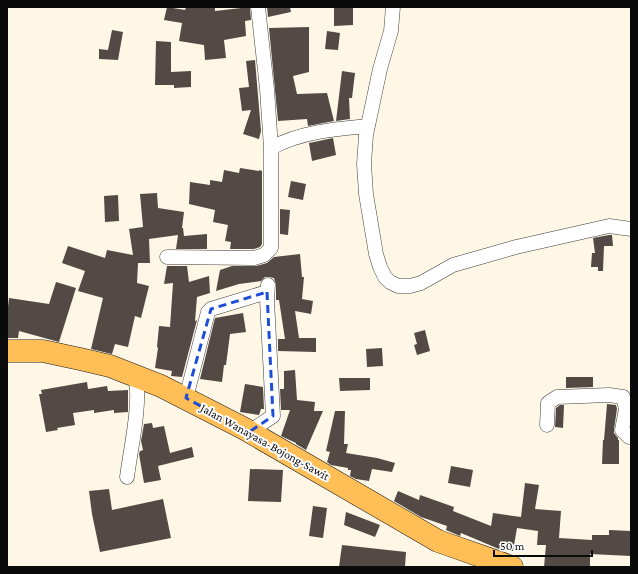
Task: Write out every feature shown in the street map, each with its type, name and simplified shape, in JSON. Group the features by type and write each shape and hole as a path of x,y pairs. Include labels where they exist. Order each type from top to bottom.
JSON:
{"main road":[{"name":"Jalan Wanayasa-Bojong-Sawit","path":"7,351 43,351 110,366 161,386 249,432 438,541 512,567"}],"street":[{"path":"167,257 254,258 264,255 271,248 271,148 258,7"},
{"path":"393,7 391,31 380,69 366,135 364,164 366,194 376,254 380,267 385,277 390,282 398,286 410,286 421,283 453,265 516,247 609,226 631,229"},
{"path":"271,148 302,136 341,128 368,126"},
{"path":"186,398 208,312 211,309 268,288 267,300 273,416 249,432"},
{"path":"127,477 135,422 138,386 135,377"},
{"path":"547,425 548,403 557,397 608,394 623,398 626,409 622,430 629,437 631,437"}],"highlighted area":[{"path":"267,292 273,416 249,432 186,398 211,309"}],"building":[{"path":"167,7 185,10 186,7 215,8 215,11 250,7 251,20 245,21 246,36 224,40 226,58 205,60 204,45 179,41 182,23 164,20"},
{"path":"267,7 290,7 291,12 268,17"},
{"path":"334,7 353,7 353,25 334,26"},
{"path":"309,27 309,72 293,76 297,94 327,93 334,121 308,126 307,119 278,121 269,28"},
{"path":"112,30 123,32 118,60 99,59 99,49 108,50"},
{"path":"327,31 340,33 338,50 325,49"},
{"path":"156,41 171,42 171,72 191,71 191,87 174,88 174,85 155,85"},
{"path":"255,60 261,131 259,139 243,134 251,110 242,111 239,88 249,87 246,61"},
{"path":"342,71 355,73 352,98 349,98 350,119 336,121"},
{"path":"333,138 336,155 312,161 309,143"},
{"path":"240,168 262,171 262,244 260,247 254,249 230,249 231,242 225,241 228,225 213,222 215,210 189,204 190,182 210,185 210,180 222,182 224,170 239,173"},
{"path":"291,181 306,184 303,200 288,197"},
{"path":"157,193 158,208 184,212 182,228 184,236 207,234 207,249 176,249 178,235 149,239 150,263 138,263 137,283 149,286 141,318 135,316 128,347 115,344 112,354 91,349 103,298 78,291 85,271 62,263 68,246 105,258 107,250 133,255 129,229 143,227 140,194"},
{"path":"118,195 119,221 105,222 104,196"},
{"path":"280,209 290,210 288,235 280,234"},
{"path":"612,235 613,246 604,246 603,271 598,271 598,267 591,267 592,253 595,253 593,238"},
{"path":"300,254 302,277 304,277 302,299 313,301 311,314 295,311 299,338 316,338 316,352 278,351 278,339 285,339 279,300 276,300 276,285 274,278 265,277 261,281 239,284 216,291 220,270 232,266 256,266 267,263 274,257"},
{"path":"167,266 187,266 189,282 209,276 210,293 197,297 195,321 197,320 182,377 171,376 172,371 155,368 159,326 170,327 173,283 164,284"},
{"path":"56,282 76,288 59,342 19,331 18,338 7,338 9,298 49,304"},
{"path":"243,313 246,332 230,334 222,382 200,379 215,318"},
{"path":"425,330 430,351 417,355 414,345 417,344 414,333"},
{"path":"382,348 383,366 367,367 366,349"},
{"path":"295,370 297,400 315,402 314,411 323,411 306,450 296,443 281,436 290,410 281,410 280,389 284,389 284,371"},
{"path":"566,377 593,377 593,387 566,388"},
{"path":"339,378 370,378 370,390 340,391"},
{"path":"87,382 88,389 107,386 108,391 128,390 128,412 114,413 114,410 94,413 94,410 73,413 75,425 57,428 58,430 46,432 39,394 42,394 41,390"},
{"path":"245,384 263,387 264,409 261,409 259,415 240,412"},
{"path":"607,404 616,405 617,409 614,433 619,440 619,464 602,464"},
{"path":"560,405 564,405 563,428 555,427 556,408"},
{"path":"335,411 345,411 344,444 348,444 346,453 377,458 395,463 392,472 372,469 369,481 356,479 350,476 351,470 348,470 348,468 331,465 327,462 330,452 326,451"},
{"path":"152,423 153,428 164,426 170,453 192,447 194,457 158,466 161,480 144,483 139,454 140,451 143,450 141,441 144,424"},
{"path":"451,466 473,470 470,487 448,483"},
{"path":"250,469 283,470 281,502 248,501"},
{"path":"525,483 539,485 535,509 561,511 559,538 592,540 592,535 609,535 609,530 631,531 631,556 590,554 590,567 544,567 546,545 537,545 538,531 517,528 513,551 499,549 461,533 460,536 446,530 447,526 421,517 394,501 398,491 419,500 420,495 454,507 453,511 491,526 493,513 521,517"},
{"path":"109,489 112,510 163,499 171,538 100,552 89,491"},
{"path":"313,506 327,508 323,538 309,536"},
{"path":"346,512 380,525 375,537 344,525"},
{"path":"342,545 406,552 405,567 339,567"}]}
